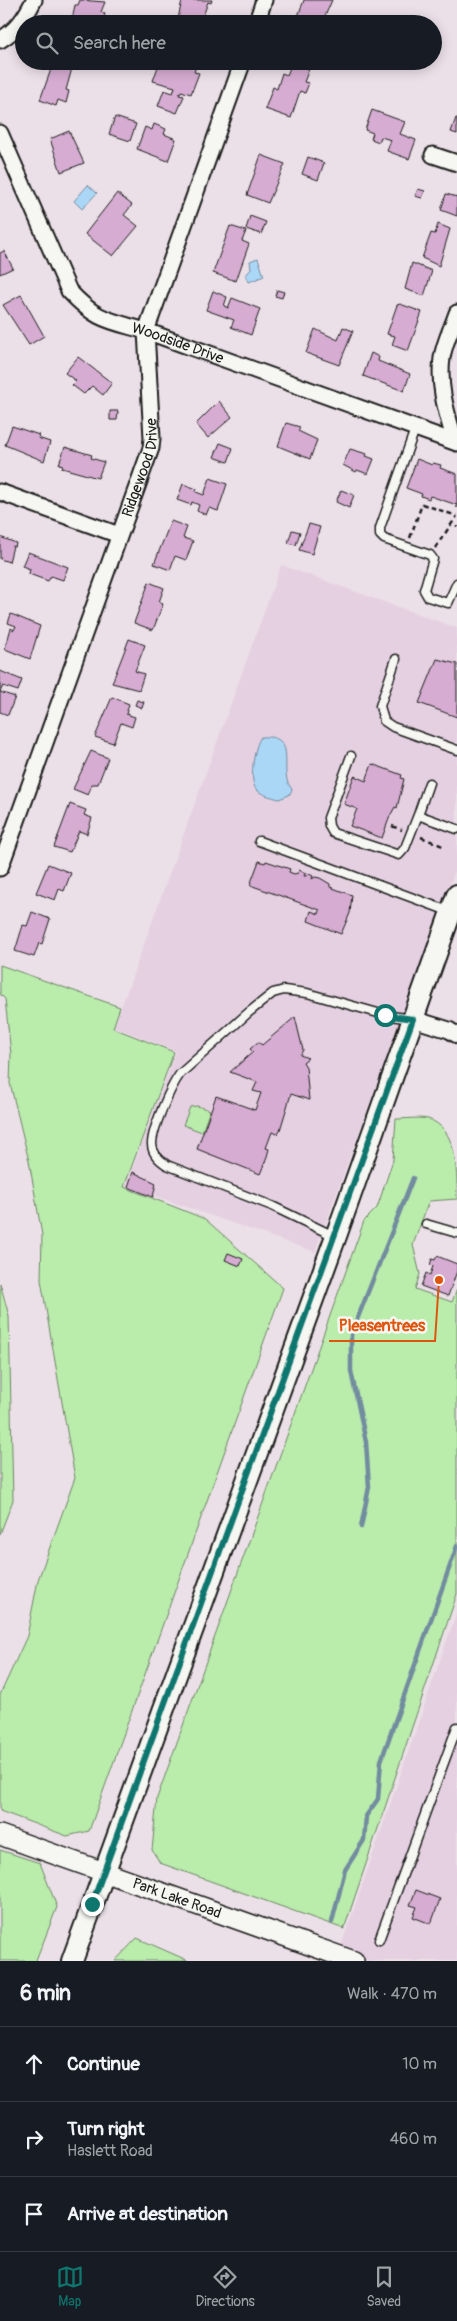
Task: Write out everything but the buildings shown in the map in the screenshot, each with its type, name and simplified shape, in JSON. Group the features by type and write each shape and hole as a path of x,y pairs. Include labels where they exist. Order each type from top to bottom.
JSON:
{"main road":[{"path":"72,1961 336,1236 454,904"}],"street":[{"path":"27,15 34,0"},
{"path":"259,15 264,0"},
{"path":"0,40 15,30"},
{"name":"Ridgewood Drive","path":"0,868 151,448 146,331 239,70"},
{"name":"Woodside Drive","path":"0,133 69,291 87,310 102,319 146,331 415,429 456,442"},
{"path":"433,154 457,163"},
{"path":"456,442 445,407 441,382 442,357 457,313"},
{"path":"0,492 119,536"},
{"path":"413,1019 449,1030 457,1035"},
{"name":"Park Lake Road","path":"0,1835 354,1961"}],"lane":[{"path":"415,429 380,528 380,535 384,539 430,555 434,563 424,590 425,595 448,602 457,583"},
{"path":"396,659 380,706 384,721 393,727 457,750"},
{"path":"352,756 328,818 328,826 333,833 399,855 406,848 429,783"},
{"path":"418,815 457,829"},
{"path":"259,841 454,904"},
{"path":"336,1236 272,1206 158,1160 152,1144 154,1134 172,1084 180,1074 273,992 295,990 385,1015 413,1019"},
{"path":"426,1224 457,1233"},
{"path":"379,1940 457,1727"}],"path":[{"path":"407,546 422,504 457,516 430,555"}],"shaded area":[{"path":"281,565 457,628 457,866 315,1252 126,1186 176,1051 114,1027"},
{"path":"457,1611 457,1961 336,1961"}],"green space":[{"path":"0,965 120,1007 113,1028 174,1052 124,1187 205,1219 283,1288 89,1831 67,1836 0,1811 0,1695 27,1636 38,1580 75,1478 41,1280 42,1235 29,1161 10,1083 11,1054 5,999 0,994"},
{"path":"197,1106 210,1110 202,1132 183,1125 190,1107"},
{"path":"424,1118 438,1124 450,1140 457,1175 457,1199 429,1201 413,1245 420,1274 415,1289 452,1302 457,1289 457,1594 344,1929 160,1863 152,1850 157,1798 364,1221 377,1208 393,1160 396,1119"},
{"path":"0,1283 9,1316 13,1500 0,1534"},
{"path":"0,1850 40,1863 57,1907 36,1961 0,1961"},
{"path":"137,1938 189,1961 115,1961"}],"water":[{"path":"88,185 97,193 82,209 74,201"},
{"path":"258,258 264,276 249,282 246,275 251,269 250,261"},
{"path":"261,737 272,737 284,745 286,776 292,790 289,795 279,799 267,796 254,786 253,764 256,748"}],"waterway":[{"path":"361,1527 369,1487 366,1442 351,1371 351,1335 413,1178"},
{"path":"332,1922 345,1870 364,1840 366,1816 378,1799 381,1761 457,1546"}],"place":[{"name":"Pleasentrees","path":"439,1280"}],"route":[{"path":"92,1904 336,1236 413,1019 385,1015"}]}
